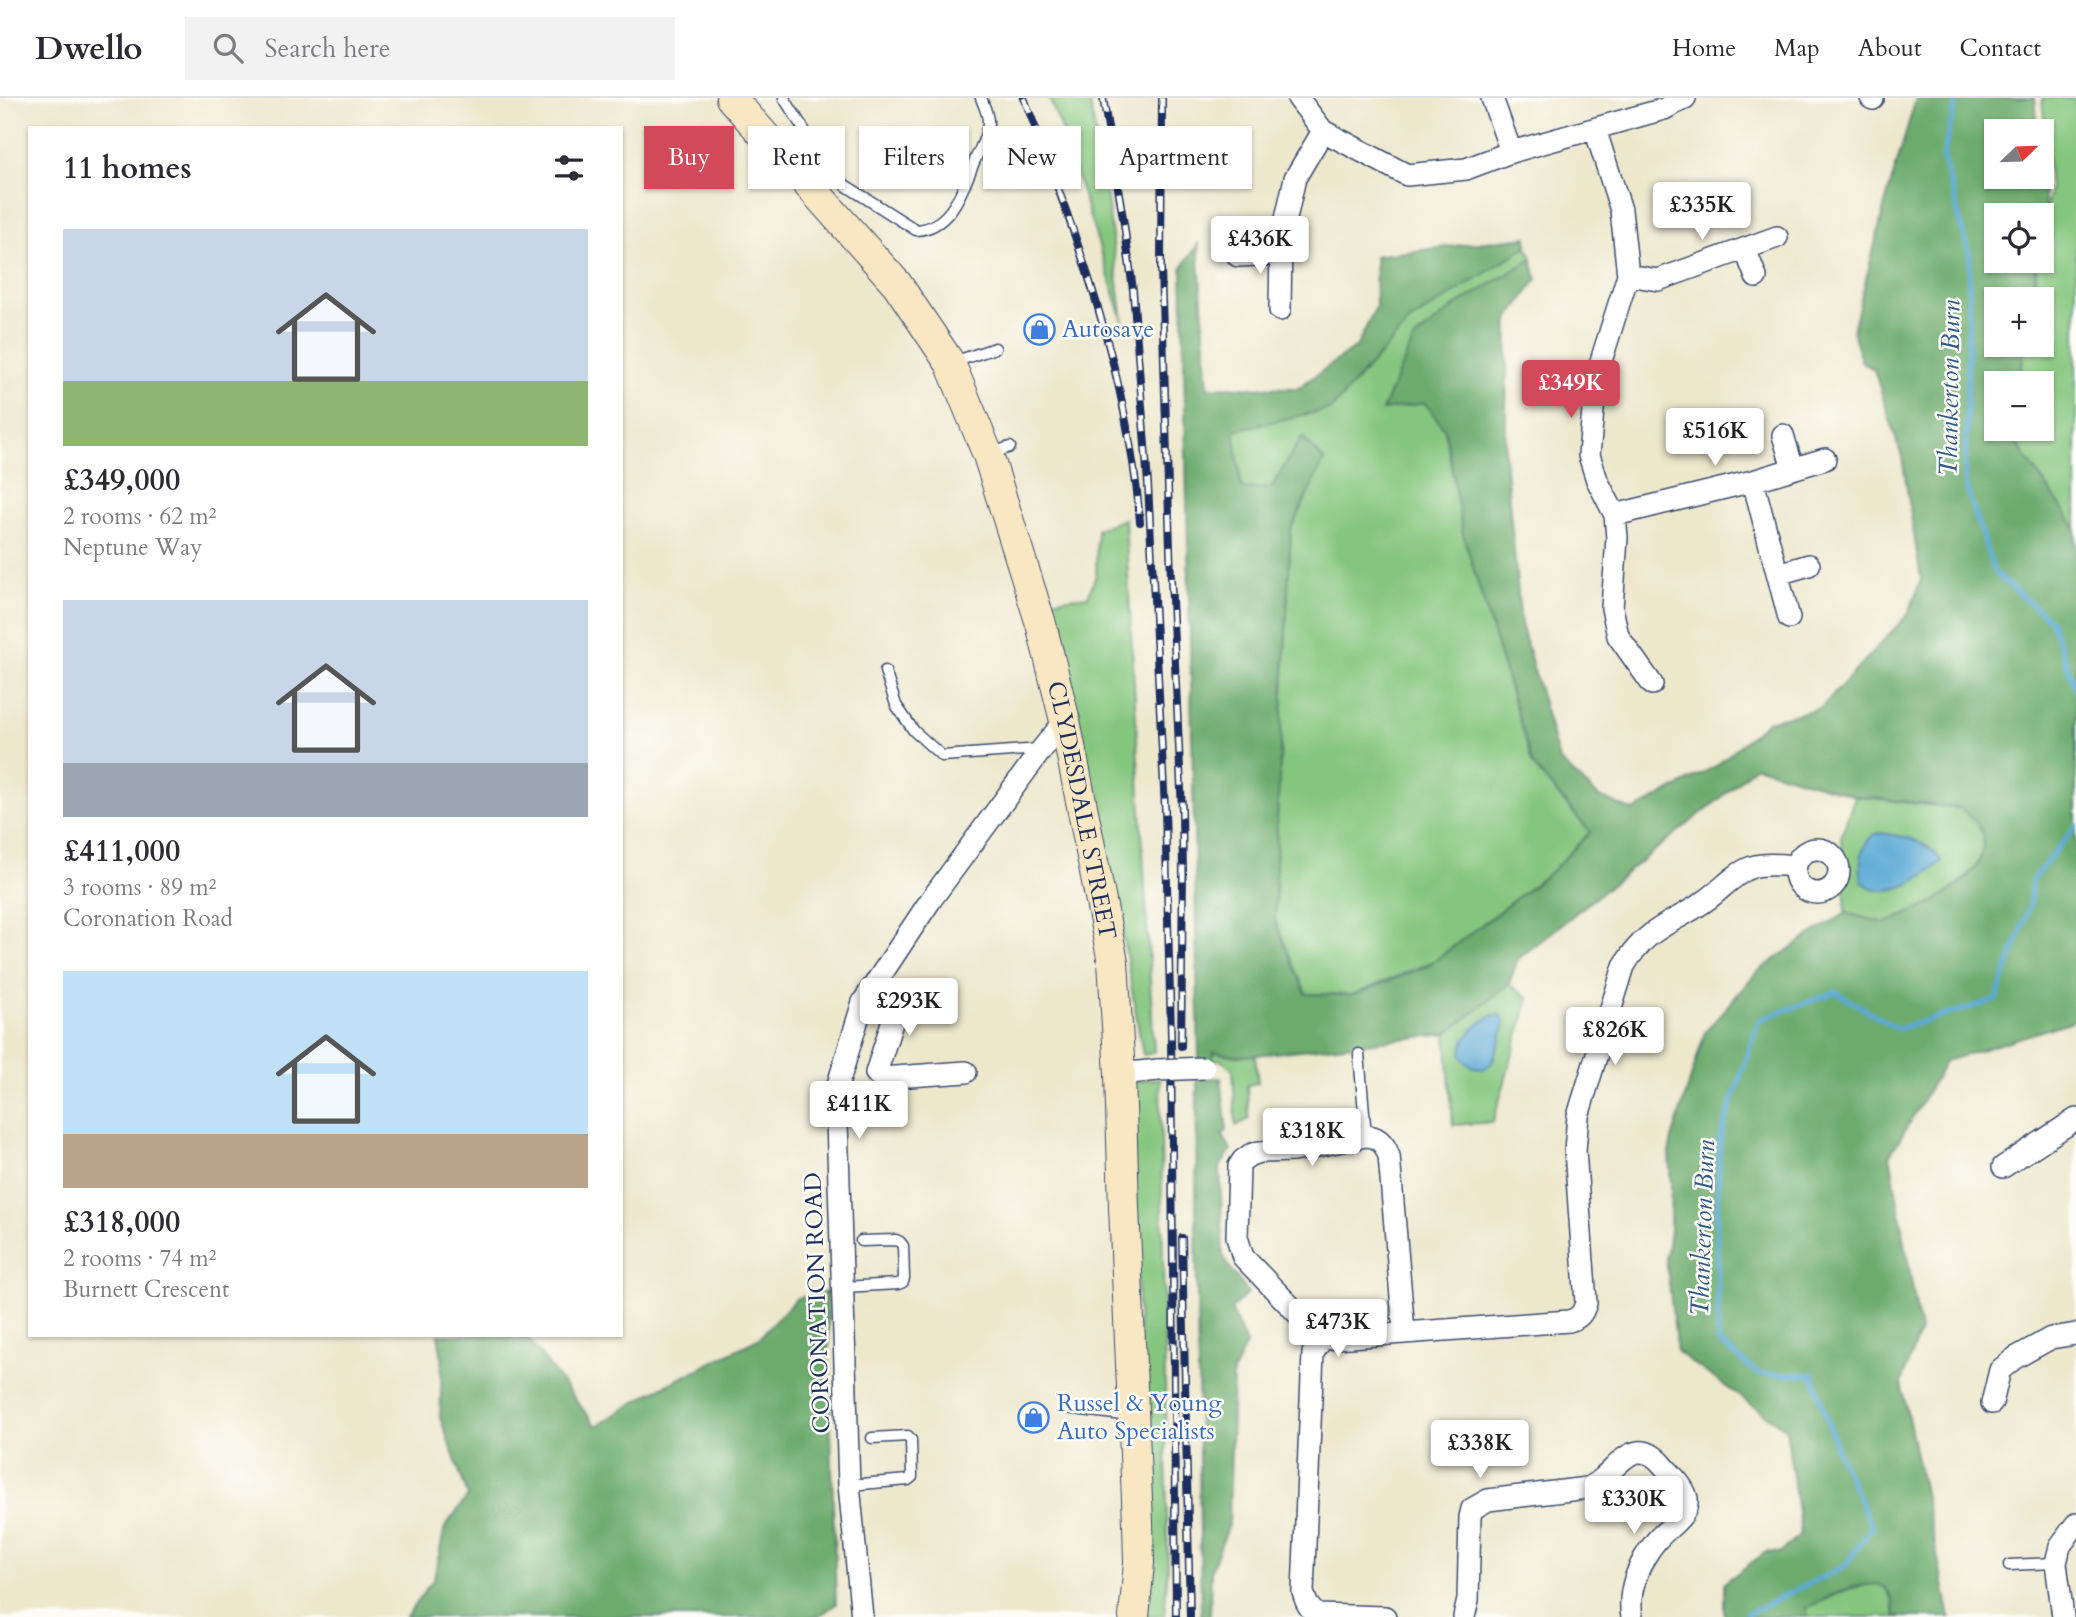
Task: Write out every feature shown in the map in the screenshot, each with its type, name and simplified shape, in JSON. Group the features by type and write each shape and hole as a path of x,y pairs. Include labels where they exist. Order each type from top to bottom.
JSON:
{"main road":[{"name":"CLYDESDALE STREET","path":"739,101 897,284 950,363 999,451 1065,721 1113,962 1135,1416 1139,1563 1134,1617"}],"street":[{"path":"1298,98 1323,131 1407,175 1466,169 1511,152 1664,108 1685,98"},
{"path":"1492,98 1511,152"},
{"path":"1595,129 1623,222 1628,275 1596,377 1589,455 1597,480 1615,515 1617,538 1612,608 1618,636 1652,684"},
{"path":"1280,310 1281,241 1295,178 1323,131"},
{"path":"1628,275 1657,280 1777,237"},
{"path":"1745,248 1756,277"},
{"path":"1238,256 1280,254"},
{"path":"1783,435 1793,469"},
{"path":"1615,515 1753,481 1825,459"},
{"path":"1753,481 1789,618"},
{"path":"1777,574 1809,565"},
{"name":"CORONATION ROAD","path":"862,1617 849,1485 836,1091 863,1002 930,901 1065,721"},
{"path":"1385,1617 1318,1615 1310,1610 1303,1592 1312,1353 1322,1339 1569,1321 1575,1320 1583,1312 1586,1303 1575,1150 1578,1115 1624,966 1632,952 1655,930 1693,908 1740,874 1753,867 1796,866"},
{"path":"878,980 897,1007 876,1073 881,1078 966,1072"},
{"path":"1120,1073 1204,1068"},
{"path":"2003,1167 2076,1119"},
{"path":"1322,1339 1243,1257 1237,1237 1239,1166 1250,1155 1259,1152 1293,1151 1366,1136 1381,1141 1389,1156 1404,1332"},
{"path":"1993,1403 2000,1370 2015,1358 2051,1338 2076,1334"},
{"path":"1464,1617 1468,1600 1472,1509 1488,1500 1587,1488 1595,1485 1630,1454 1638,1452 1655,1456 1684,1490 1687,1507 1642,1561 1633,1584 1632,1617"},
{"path":"2063,1617 2056,1563 2060,1546 2076,1524"}],"lane":[{"path":"784,98 830,171 845,185 916,230 929,229 943,219 958,202 989,120 981,98"},
{"path":"950,363 995,348"},
{"path":"886,671 896,705 914,731 942,756 1042,749"},
{"path":"1359,1054 1366,1136"},
{"path":"843,1287 898,1284 904,1278 903,1246 900,1242 861,1241"},
{"path":"1065,1408 1135,1416"},
{"path":"849,1485 908,1480 912,1477 911,1440 908,1436 872,1438"},
{"path":"2010,1565 2056,1563"}],"green space":[{"path":"1049,98 1089,98 1095,131 1095,189 1106,189 1123,321 1081,189 1081,126 1061,126"},
{"path":"1916,98 2035,98 2037,119 1984,119 1984,189 2043,189 2044,203 1984,203 1984,273 2035,273 2034,287 1984,287 1984,357 2023,357 2021,371 1984,371 1984,441 2015,441 2076,528 2076,1020 1946,1061 1890,1155 1920,1331 1901,1383 1950,1617 1895,1617 1893,1601 1885,1587 1865,1585 1845,1590 1806,1608 1808,1617 1724,1617 1724,1583 1766,1552 1781,1553 1801,1533 1786,1429 1677,1352 1666,1258 1670,1231 1669,1153 1705,1032 1756,973 1846,913 1886,923 1931,904 1965,880 1981,859 1984,837 1978,824 1960,808 1855,796 1755,766 1723,796 1518,959 1509,984 1446,1034 1255,1055 1238,1056 1214,1052 1213,1061 1199,1062 1182,268 1198,244 1208,387 1298,388 1357,346 1376,307 1375,256 1527,237 1527,246 1409,322 1331,409 1234,430 1242,489 1271,488 1302,437 1324,460 1291,529 1275,921 1306,994 1353,995 1429,965 1552,871 1590,832 1533,765 1463,534 1445,430 1425,403 1382,410 1414,339 1455,306 1532,259 1537,279 1508,320 1505,457 1521,624 1559,760 1599,797 1634,811 1716,766 1768,721 1821,708 1909,613 1921,579 1902,457 1874,370 1861,361 1853,330 1885,204"},
{"path":"2042,98 2076,98 2076,528 2015,441 2054,441 2054,371 2021,371 2023,357 2054,357 2054,287 2034,287 2036,273 2054,273 2054,203 2047,203 2050,189 2054,189 2054,119 2044,119"},
{"path":"1527,246 1532,259 1455,306 1383,410 1426,402 1445,430 1463,534 1533,765 1590,832 1552,871 1436,960 1353,995 1306,994 1275,921 1277,821 1291,529 1324,460 1302,437 1271,488 1241,489 1234,429 1331,409 1409,322"},
{"path":"1125,519 1154,1053 1143,1055 1118,907 1051,600 1088,596 1096,575 1097,529"},
{"path":"1855,796 1962,809 1980,826 1984,843 1979,861 1965,878 1947,893 1905,916 1884,922 1846,913 1841,837"},
{"path":"1509,984 1529,999 1493,1122 1453,1125 1446,1034"},
{"path":"1213,1052 1238,1056 1255,1055 1258,1083 1247,1085 1249,1119 1236,1126 1233,1070 1220,1059 1213,1061"},
{"path":"1160,1078 1168,1569 1164,1617 1146,1617 1132,1082"},
{"path":"1197,1078 1221,1078 1227,1131 1222,1134 1231,1150 1220,1167 1223,1255 1248,1293 1231,1309 1246,1344 1233,1372 1229,1525 1211,1570 1210,1617 1201,1617"},
{"path":"827,1292 836,1604 818,1617 406,1617 434,1578 445,1527 468,1496 440,1417 442,1358 438,1337 527,1337 596,1426 649,1394 758,1339 797,1298"},
{"path":"1874,1583 1885,1587 1893,1601 1895,1617 1808,1617 1805,1608 1849,1589"}],"water":[{"path":"1879,833 1922,844 1942,861 1925,875 1904,886 1882,890 1871,887 1862,881 1862,853 1868,841"},
{"path":"1493,1015 1502,1016 1505,1024 1492,1063 1483,1069 1467,1063 1462,1057 1462,1050 1474,1029"}],"waterway":[{"name":"Thankerton Burn","path":"1957,98 1943,157 1970,257 1965,483 1994,572 2051,621 2076,690"},
{"name":"Thankerton Burn","path":"1748,1617 1747,1614 1845,1566 1872,1527 1838,1453 1813,1375 1759,1374 1718,1342 1717,1217 1720,1139 1759,1020 1836,992 1898,1029 1996,1000 2029,908 2032,880 2076,826"}],"railway":[{"path":"1024,98 1081,253 1112,359 1134,467 1140,522"},
{"path":"1103,98 1133,290 1148,484 1165,809 1171,1034 1176,1617"},
{"path":"1162,98 1161,269 1182,810 1181,1046"},
{"path":"1182,1238 1190,1617"}],"place":[{"name":"Autosave","path":"1039,329"},
{"name":"Russel & Young Auto Specialists","path":"1034,1417"}]}
